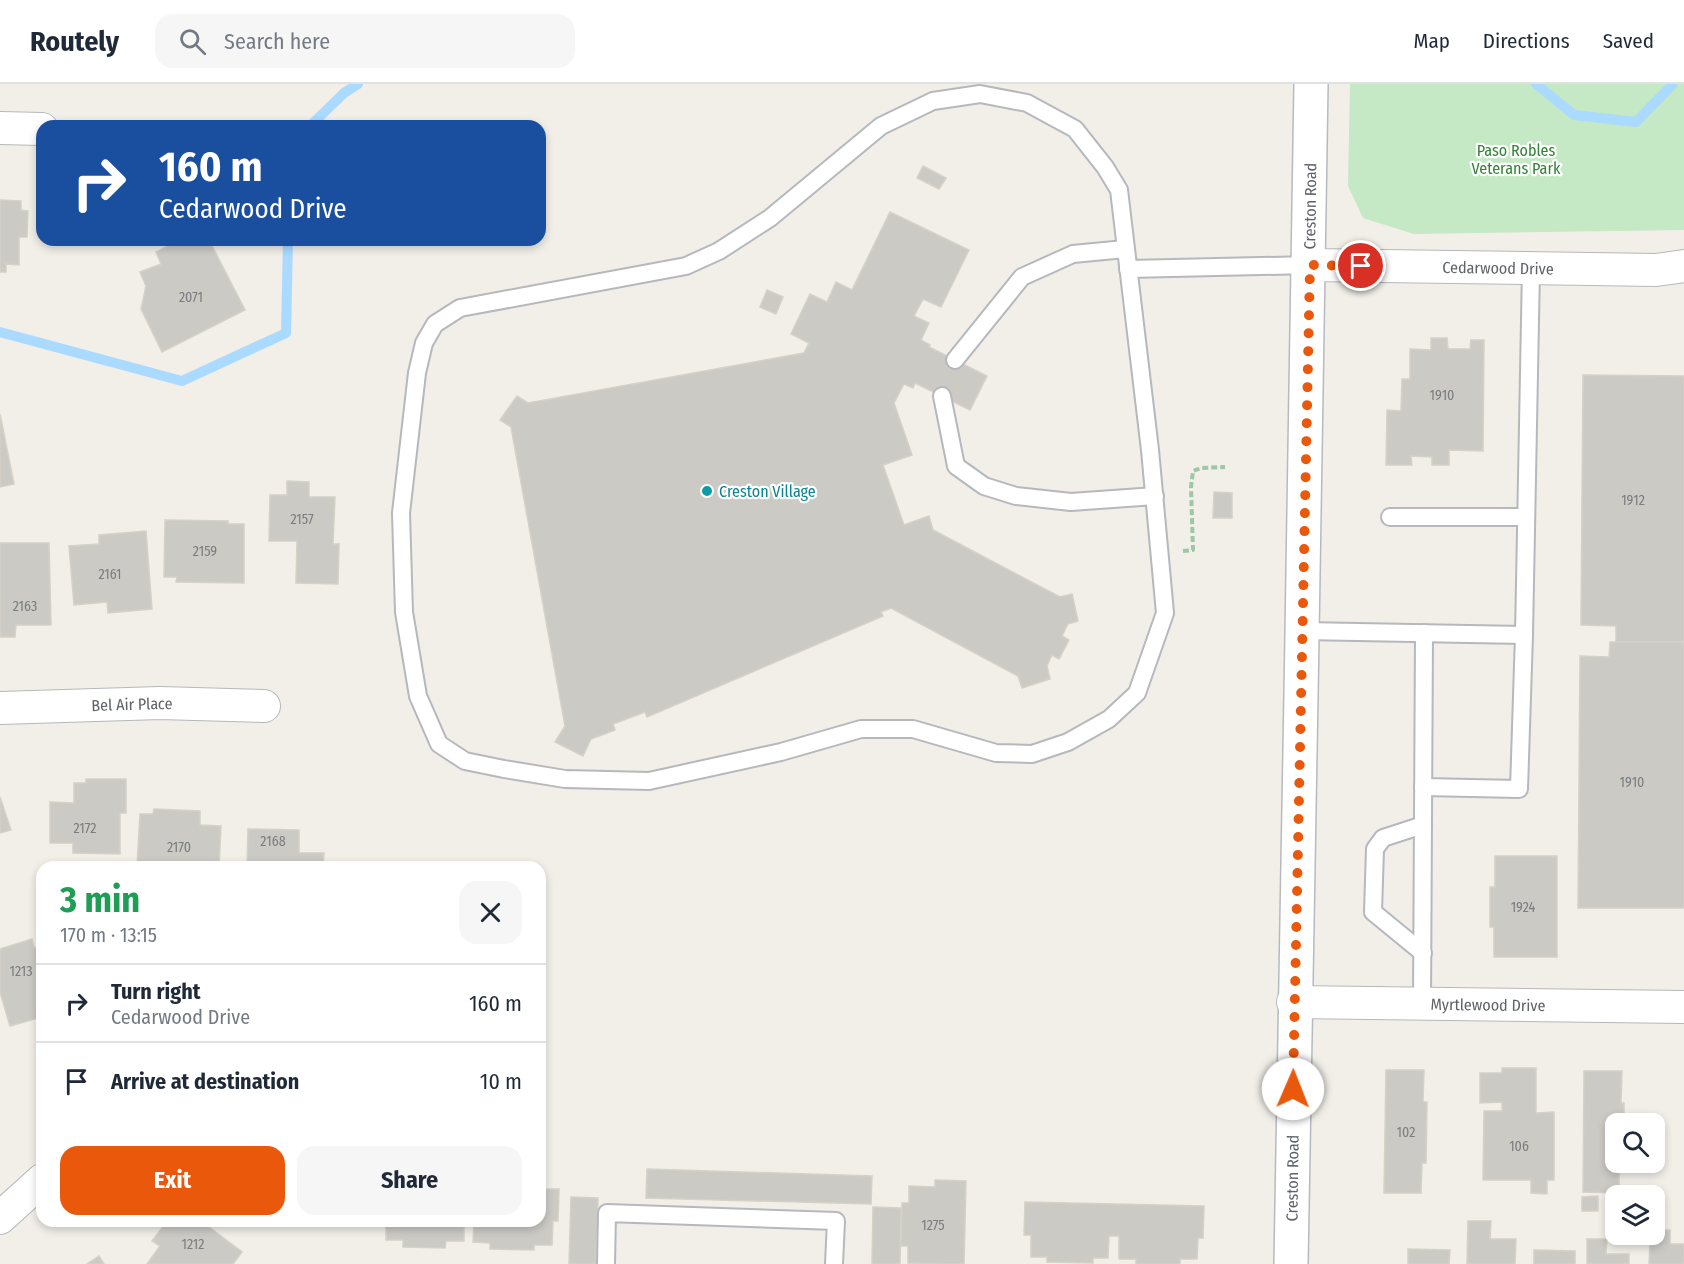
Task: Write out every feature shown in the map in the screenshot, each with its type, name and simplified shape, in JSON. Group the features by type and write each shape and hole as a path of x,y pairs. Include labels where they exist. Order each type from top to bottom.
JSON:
{"main road":[{"name":"Creston Road","path":"1291,1264 1293,1002 1310,265 1311,84"}],"street":[{"path":"0,128 36,129"},
{"name":"Cedarwood Drive","path":"1310,265 1656,270 1684,266"},
{"name":"Bel Air Place","path":"0,708 160,703 264,706"},
{"name":"Myrtlewood Drive","path":"1293,1002 1684,1007"},
{"path":"0,1218 36,1185"}],"lane":[{"path":"980,94 1028,103 1075,129 1106,167 1119,190 1128,268 1155,496 1165,613 1137,693 1109,719 1068,742 1032,754 996,753 913,729 861,729 781,752 649,781 565,779 465,761 439,744 418,696 404,612 401,513 417,373 424,343 435,324 459,308 686,267 771,218 881,126 933,101 980,94"},
{"path":"955,360 1022,278 1073,254 1125,249"},
{"path":"1128,268 1310,265"},
{"path":"1423,787 1519,789 1531,268"},
{"path":"942,396 956,466 984,486 1016,496 1071,502 1155,496"},
{"path":"1390,517 1526,517"},
{"path":"1302,630 1524,635"},
{"path":"1422,1004 1424,633"},
{"path":"1423,825 1383,838 1375,849 1373,912 1423,953"},
{"path":"606,1264 608,1213 836,1221 834,1264"}],"path":[{"path":"1161,552 1193,550 1191,487 1193,471 1201,468 1225,467"}],"green space":[{"name":"Paso Robles Veterans Park","path":"1350,84 1684,84 1684,230 1414,234 1363,218 1348,186"}],"building":[{"path":"923,166 946,178 939,189 917,178"},
{"path":"0,200 21,201 21,210 28,211 27,237 19,237 19,265 6,264 6,272 0,272"},
{"name":"Creston Village","path":"890,212 969,250 941,307 923,299 914,316 929,323 921,340 930,345 929,347 987,376 970,410 915,383 913,388 904,384 894,403 912,455 883,465 904,525 929,516 933,530 1060,597 1072,594 1078,621 1068,624 1062,636 1069,640 1059,659 1052,655 1047,666 1050,679 1022,688 1018,676 891,608 881,612 883,616 647,717 645,712 613,724 615,730 591,739 583,756 555,742 565,726 511,427 500,420 517,396 528,403 804,353 809,343 791,334 810,294 827,302 836,282 852,290"},
{"path":"168,246 212,246 245,310 162,352 141,309 146,286 140,272 161,264 156,252"},
{"path":"767,290 783,297 776,314 760,307"},
{"path":"1431,338 1447,338 1448,349 1470,349 1471,340 1484,340 1483,451 1449,450 1449,465 1432,465 1432,457 1411,456 1412,465 1386,465 1387,410 1401,411 1402,379 1410,379 1410,349 1431,350"},
{"path":"1583,375 1684,376 1684,642 1616,642 1616,626 1581,625"},
{"path":"0,414 14,484 0,487"},
{"path":"287,481 309,482 309,497 335,497 333,544 339,544 338,584 296,583 297,541 269,541 270,495 287,495"},
{"path":"1214,492 1232,493 1232,518 1213,518"},
{"path":"165,520 228,521 228,524 244,524 244,583 176,582 177,577 164,577"},
{"path":"146,531 152,609 108,613 107,602 74,605 69,546 99,544 99,535"},
{"path":"0,543 49,543 51,625 16,625 15,637 0,637"},
{"path":"1610,642 1684,642 1684,908 1578,908 1580,656 1609,657"},
{"path":"86,779 126,779 126,813 120,813 120,854 73,853 73,843 50,843 50,802 74,803 74,783 86,783"},
{"path":"0,797 11,830 0,833"},
{"path":"154,809 200,811 200,825 221,826 219,861 137,861 140,814 153,814"},
{"path":"248,829 299,830 299,853 324,853 323,861 247,861"},
{"path":"1495,856 1557,856 1557,957 1494,957 1494,927 1490,927 1490,887 1495,887"},
{"path":"32,939 34,948 36,948 36,1019 10,1026 0,992 0,949"},
{"path":"1502,1068 1536,1068 1536,1113 1554,1112 1554,1180 1547,1180 1547,1194 1531,1193 1531,1180 1483,1180 1484,1111 1502,1111 1502,1102 1480,1103 1480,1073 1502,1073"},
{"path":"1386,1070 1424,1070 1423,1102 1427,1102 1426,1163 1422,1163 1421,1193 1384,1193"},
{"path":"1584,1071 1622,1071 1621,1103 1624,1103 1624,1113 1605,1113 1605,1173 1619,1173 1619,1185 1605,1185 1605,1193 1583,1192"},
{"path":"647,1169 872,1176 871,1204 646,1198"},
{"path":"935,1180 966,1181 964,1264 908,1263 908,1246 901,1246 902,1203 909,1203 909,1186 935,1187"},
{"path":"546,1189 559,1189 558,1221 553,1221 552,1245 534,1245 534,1250 490,1249 490,1243 473,1242 474,1227 546,1227"},
{"path":"1598,1196 1598,1211 1582,1211 1582,1197"},
{"path":"571,1197 598,1198 596,1264 569,1264"},
{"path":"1025,1202 1204,1206 1203,1238 1198,1238 1197,1259 1180,1259 1180,1264 1136,1264 1136,1259 1119,1259 1119,1236 1109,1236 1108,1258 1093,1258 1093,1263 1047,1262 1047,1257 1031,1257 1031,1235 1024,1235"},
{"path":"873,1207 901,1208 900,1264 872,1264"},
{"path":"1468,1221 1491,1221 1490,1239 1516,1239 1515,1264 1467,1264"},
{"path":"162,1227 209,1227 242,1252 233,1264 147,1264 160,1246 152,1241"},
{"path":"386,1227 464,1227 464,1241 446,1241 445,1248 403,1247 403,1240 386,1240"},
{"path":"1665,1230 1670,1230 1670,1244 1684,1244 1684,1264 1649,1264 1650,1245 1665,1245"},
{"path":"1587,1239 1605,1239 1606,1254 1629,1254 1629,1264 1587,1264"},
{"path":"1408,1249 1450,1250 1449,1264 1408,1264"},
{"path":"1534,1250 1575,1251 1575,1264 1534,1264"},
{"path":"99,1256 104,1264 87,1264"}],"waterway":[{"path":"316,120 344,93 358,84"},
{"path":"1536,84 1574,115 1636,122 1673,84"},
{"path":"0,332 182,381 286,333 288,246"}],"place":[{"name":"Creston Village","path":"707,491"}],"route":[{"path":"1293,1089 1310,265 1361,266"}]}
